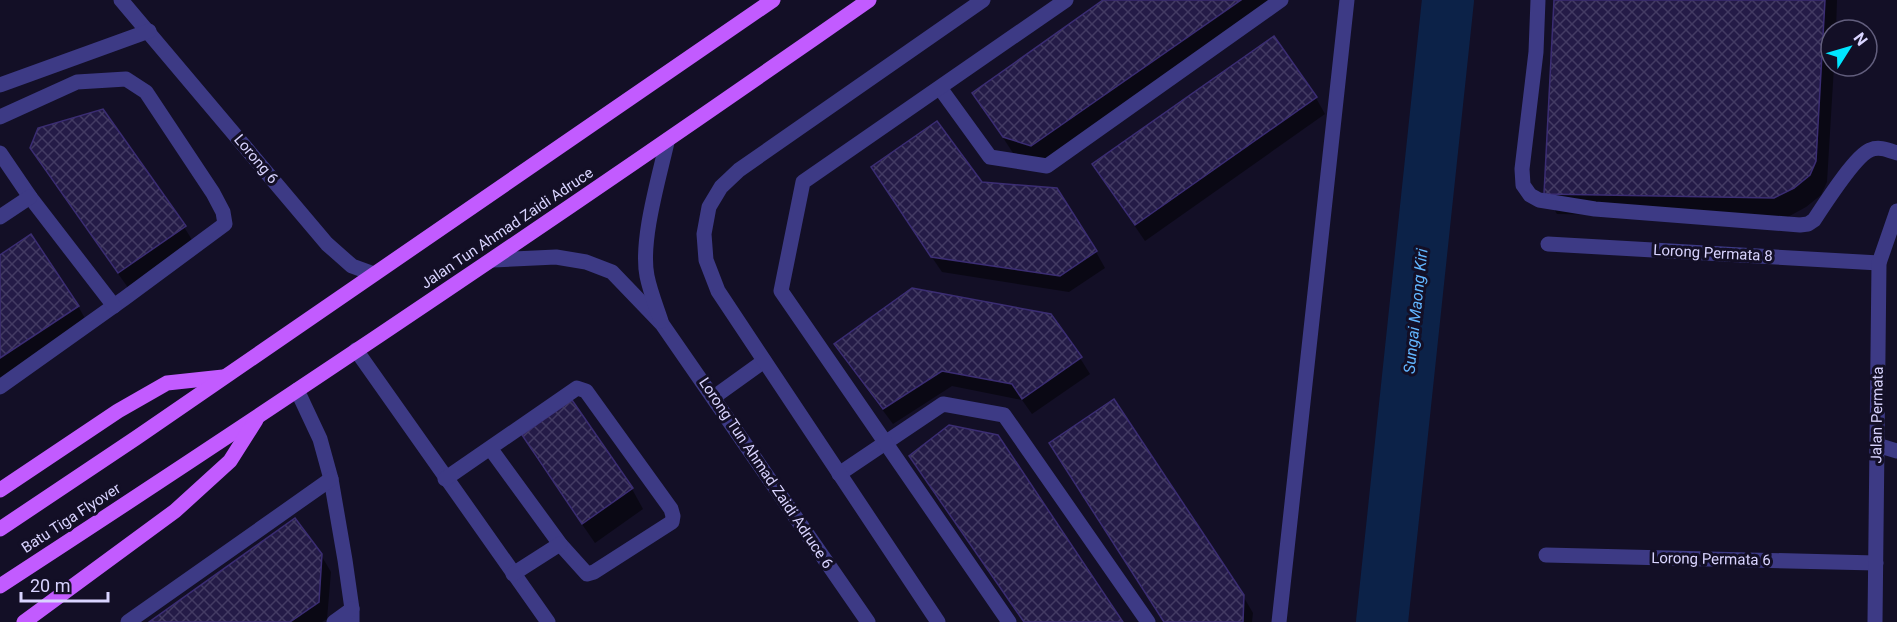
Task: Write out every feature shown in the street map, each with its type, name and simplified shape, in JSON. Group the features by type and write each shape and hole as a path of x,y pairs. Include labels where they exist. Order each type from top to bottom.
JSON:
{"main road":[{"path":"0,490 118,411 167,383 224,377 773,0"},
{"name":"Jalan Tun Ahmad Zaidi Adruce","path":"161,481 667,142 869,0"},
{"name":"Batu Tiga Flyover","path":"0,529 224,377"},
{"path":"24,622 175,511 230,461 259,415"},
{"name":"Batu Tiga Flyover","path":"0,586 161,481"}],"street":[{"name":"Lorong 6","path":"122,0 327,244 352,266 374,274"},
{"path":"938,622 718,291 706,260 705,234 709,207 721,187 739,170 983,0"},
{"path":"1009,622 781,291 803,182 1066,0"},
{"path":"940,88 990,157 1047,166 1281,0"},
{"path":"1279,622 1347,0"},
{"path":"1538,0 1536,52 1522,169 1523,185 1530,195 1539,200 1595,209 1808,224 1814,220 1855,162 1868,151 1880,148 1897,153"},
{"path":"0,85 149,31"},
{"path":"49,68 57,91"},
{"path":"0,117 77,82 126,79 146,92 213,192 223,212 225,224 0,387"},
{"name":"Lorong Tun Ahmad Zaidi Adruce 6","path":"662,324 646,275 646,246 667,142"},
{"path":"0,153 30,197 114,306"},
{"path":"0,217 30,197"},
{"name":"Jalan Permata","path":"1875,622 1879,263 1897,211"},
{"name":"Lorong Permata 8","path":"1548,244 1879,263"},
{"name":"Lorong Tun Ahmad Zaidi Adruce 6","path":"493,260 556,257 586,262 612,272 662,324 868,622"},
{"path":"356,350 548,622"},
{"path":"714,397 764,361"},
{"path":"445,478 577,388 581,388 586,391 671,509 672,522 594,572 587,574 560,544 490,448"},
{"path":"297,390 320,439 331,479 352,616 334,622"},
{"path":"839,474 943,404 1004,415 1148,622"},
{"path":"1877,445 1897,451"},
{"path":"128,622 331,479"},
{"path":"513,574 560,544"},
{"name":"Lorong Permata 6","path":"1546,555 1876,563"}],"building":[{"path":"1103,0 1241,0 1031,146 1003,137 972,93"},
{"path":"1554,0 1825,0 1824,18 1819,18 1821,78 1816,161 1810,175 1794,188 1774,198 1544,194"},
{"path":"1274,36 1317,97 1135,225 1092,164"},
{"path":"103,109 186,226 118,273 30,148 38,128"},
{"path":"937,121 982,182 1057,188 1097,251 1060,276 931,257 871,167"},
{"path":"31,234 79,306 0,358 0,255"},
{"path":"912,288 1051,314 1082,357 1022,399 1012,384 942,371 883,409 834,344"},
{"path":"1114,399 1244,595 1243,622 1164,622 1049,443"},
{"path":"572,400 633,488 582,524 522,435"},
{"path":"949,425 998,435 1123,622 1024,622 909,456"},
{"path":"295,518 322,554 319,602 290,622 149,622"}],"waterway":[{"name":"Sungai Maong Kiri","path":"1382,622 1448,0"}]}
